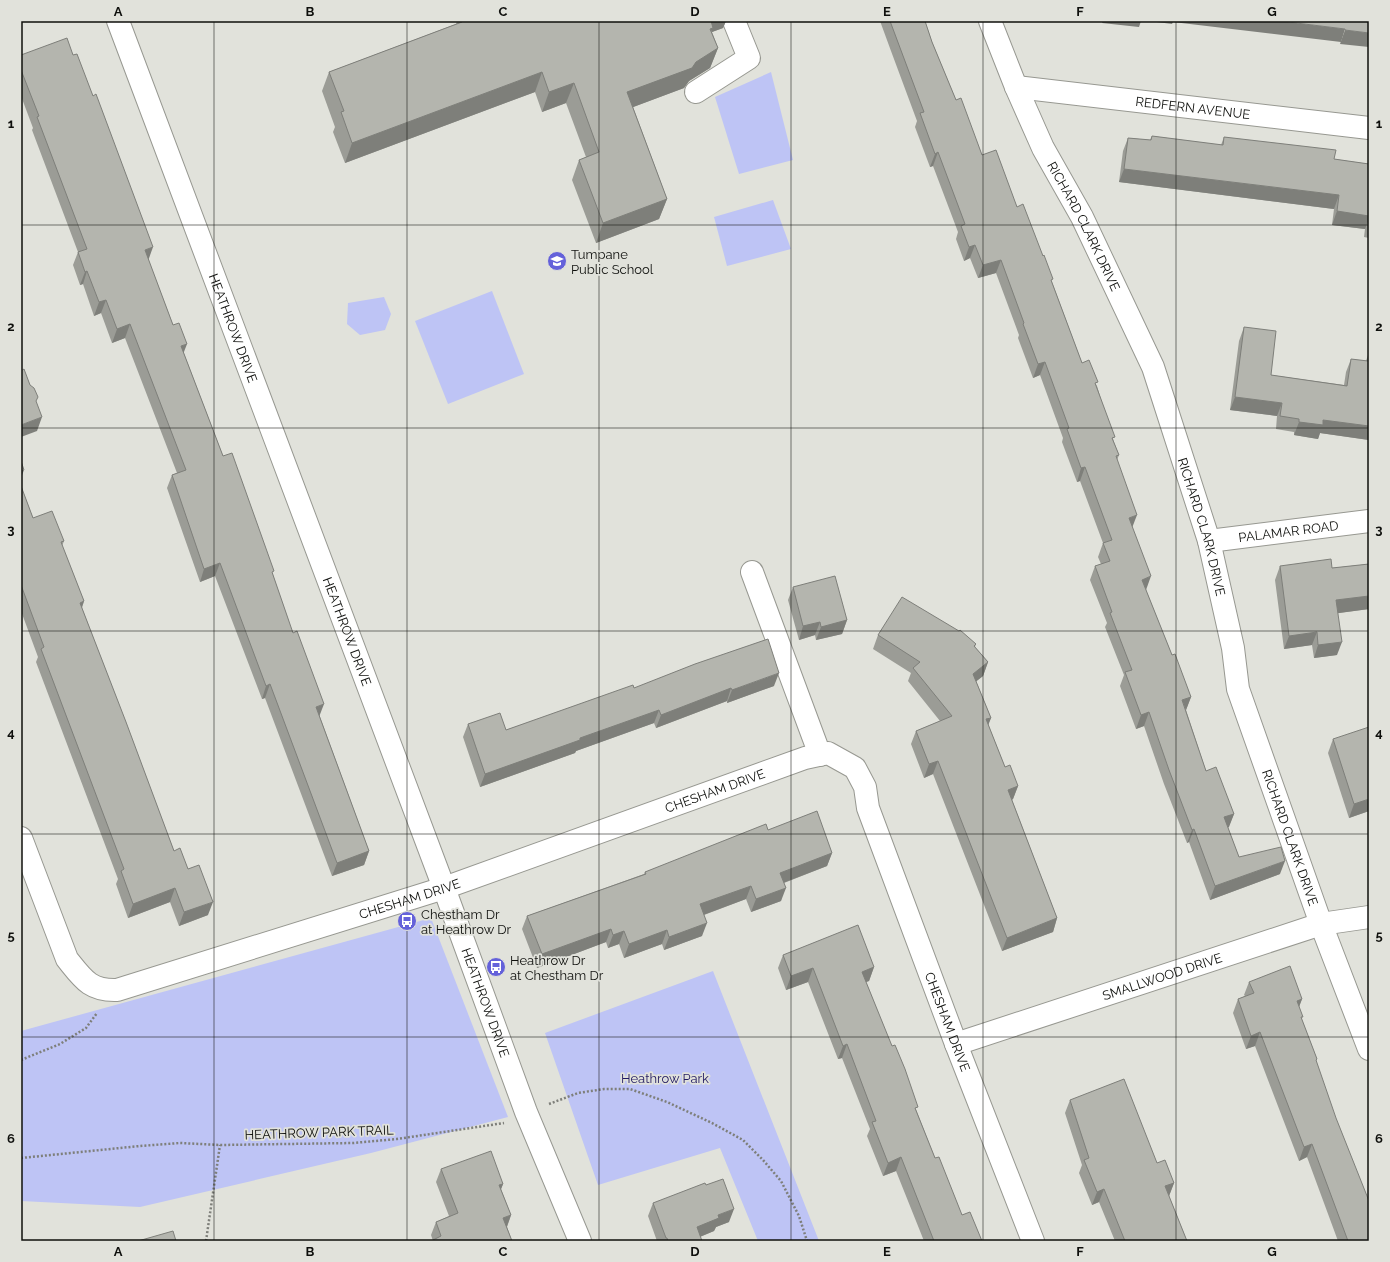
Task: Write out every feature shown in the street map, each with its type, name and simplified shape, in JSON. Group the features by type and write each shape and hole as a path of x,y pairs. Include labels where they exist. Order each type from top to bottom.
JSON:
{"street":[{"name":"HEATHROW DRIVE","path":"118,21 444,888 526,1112 580,1241"},
{"path":"696,92 749,58 734,21"},
{"name":"RICHARD CLARK DRIVE","path":"990,21 1016,87 1043,148 1082,217 1153,367 1209,542 1233,648 1238,688 1321,924 1369,1049"},
{"name":"REDFERN AVENUE","path":"1016,87 1369,128"},
{"name":"PALAMAR ROAD","path":"1209,542 1369,521"},
{"path":"752,572 820,755"},
{"name":"CHESHAM DRIVE","path":"99,989 117,990 444,888 805,758 828,754 855,768 865,787 868,808 956,1044 1034,1241"},
{"path":"21,838 67,959 80,975 99,989"},
{"name":"SMALLWOOD DRIVE","path":"956,1044 1321,924 1369,917"}],"path":[{"path":"21,1060 60,1044 86,1028 100,1009 99,989"},
{"name":"HEATHROW PARK TRAIL","path":"21,1158 180,1143 220,1145 353,1143 397,1139 502,1124 526,1112 578,1093 604,1089 630,1089 667,1102 712,1123 743,1140 763,1160 781,1182 799,1216 807,1241"},
{"path":"206,1241 220,1145"}],"green space":[{"path":"771,72 793,160 739,174 715,97"},
{"path":"773,200 791,249 727,266 714,217"},
{"path":"492,291 524,374 448,404 415,321"},
{"path":"384,297 391,314 385,330 360,335 347,324 348,303"},
{"path":"431,918 508,1117 371,1153 140,1207 21,1201 21,1031"},
{"name":"Heathrow Park","path":"713,971 819,1241 758,1241 720,1148 598,1185 545,1033"}],"building":[{"path":"462,21 711,21 713,28 710,29 718,48 696,62 692,68 627,92 667,199 603,223 579,160 599,152 574,83 549,92 542,72 352,143 341,112 344,111 329,72"},
{"path":"890,21 925,21 956,100 961,98 982,155 996,150 1017,207 1023,204 1053,279 1051,280 1082,363 1089,360 1098,382 1095,383 1115,437 1112,438 1119,455 1116,456 1137,515 1129,518 1151,576 1142,580 1172,655 1175,654 1191,697 1182,700 1206,771 1216,767 1234,814 1224,817 1239,857 1281,847 1285,861 1215,886 1194,829 1192,830 1169,770 1149,712 1141,715 1125,672 1132,670 1110,613 1112,612 1095,566 1110,561 1103,543 1112,540 1085,467 1081,468 1067,429 1069,428 1045,362 1038,364 1001,260 983,265 975,245 969,247 961,226 965,224 938,152 935,154 920,113 924,112"},
{"path":"1280,21 1369,21 1369,33 1345,29"},
{"path":"67,38 73,55 77,54 93,96 96,94 153,247 145,250 173,325 179,323 187,344 181,346 223,456 232,453 274,571 272,572 293,633 297,631 324,704 316,707 369,851 337,863 270,684 266,686 220,563 204,569 172,475 186,470 130,324 117,329 106,300 99,302 87,271 85,272 78,252 87,249 37,117 39,116 21,70 21,55"},
{"path":"1152,136 1223,145 1224,137 1336,150 1334,159 1369,164 1369,216 1337,211 1339,195 1124,169 1128,138 1151,140"},
{"path":"1244,327 1276,331 1271,375 1347,386 1351,359 1368,361 1369,352 1369,426 1323,420 1323,425 1299,422 1299,419 1280,416 1282,403 1235,397"},
{"path":"24,369 30,385 34,388 38,397 36,401 42,417 21,425 21,371"},
{"path":"21,461 24,470 21,471"},
{"path":"21,486 33,518 52,511 64,541 61,542 84,601 80,603 174,851 180,848 188,869 199,865 213,902 184,912 175,888 133,904 121,871 124,869 41,649 44,647 21,585"},
{"path":"1331,559 1332,568 1369,564 1369,596 1336,600 1342,642 1318,645 1317,632 1289,636 1280,566"},
{"path":"835,576 847,620 821,627 820,622 803,626 793,587"},
{"path":"902,597 959,631 960,630 976,644 974,646 988,662 973,674 991,718 986,719 1005,767 1010,765 1018,786 1008,790 1057,918 1007,938 938,761 929,764 916,731 952,716 913,668 920,662 878,635"},
{"path":"768,639 779,673 732,690 731,688 661,715 659,710 485,774 468,724 500,713 506,730 633,685 634,688 695,664"},
{"path":"1369,727 1369,799 1354,804 1333,739"},
{"path":"817,811 832,853 780,873 786,888 756,899 751,886 700,904 707,923 669,937 667,930 629,944 624,931 613,935 611,929 542,954 527,916 646,874 645,872 766,824 768,830"},
{"path":"858,925 874,967 862,972 892,1046 895,1045 905,1069 918,1107 915,1108 935,1158 939,1157 962,1215 970,1212 982,1241 934,1241 901,1157 888,1163 872,1122 876,1121 847,1044 843,1046 813,968 791,976 783,955"},
{"path":"1290,966 1302,999 1297,1001 1303,1017 1301,1017 1317,1059 1316,1060 1336,1118 1369,1201 1369,1241 1348,1241 1312,1144 1304,1147 1260,1032 1251,1036 1238,999 1254,993 1249,982"},
{"path":"1124,1079 1157,1163 1165,1160 1174,1183 1165,1186 1187,1241 1125,1241 1104,1189 1097,1192 1084,1160 1089,1158 1070,1100"},
{"path":"491,1151 503,1184 499,1185 511,1215 503,1218 512,1241 434,1241 433,1240 441,1236 436,1222 458,1213 441,1169"},
{"path":"723,1179 734,1209 718,1215 719,1218 697,1227 702,1241 668,1241 653,1203 705,1183 706,1185"},
{"path":"173,1231 176,1241 138,1241"}],"place":[{"name":"Tumpane Public School","path":"557,261"},
{"name":"Chestham Dr at Heathrow Dr","path":"407,921"},
{"name":"Heathrow Dr at Chestham Dr","path":"496,967"}]}
